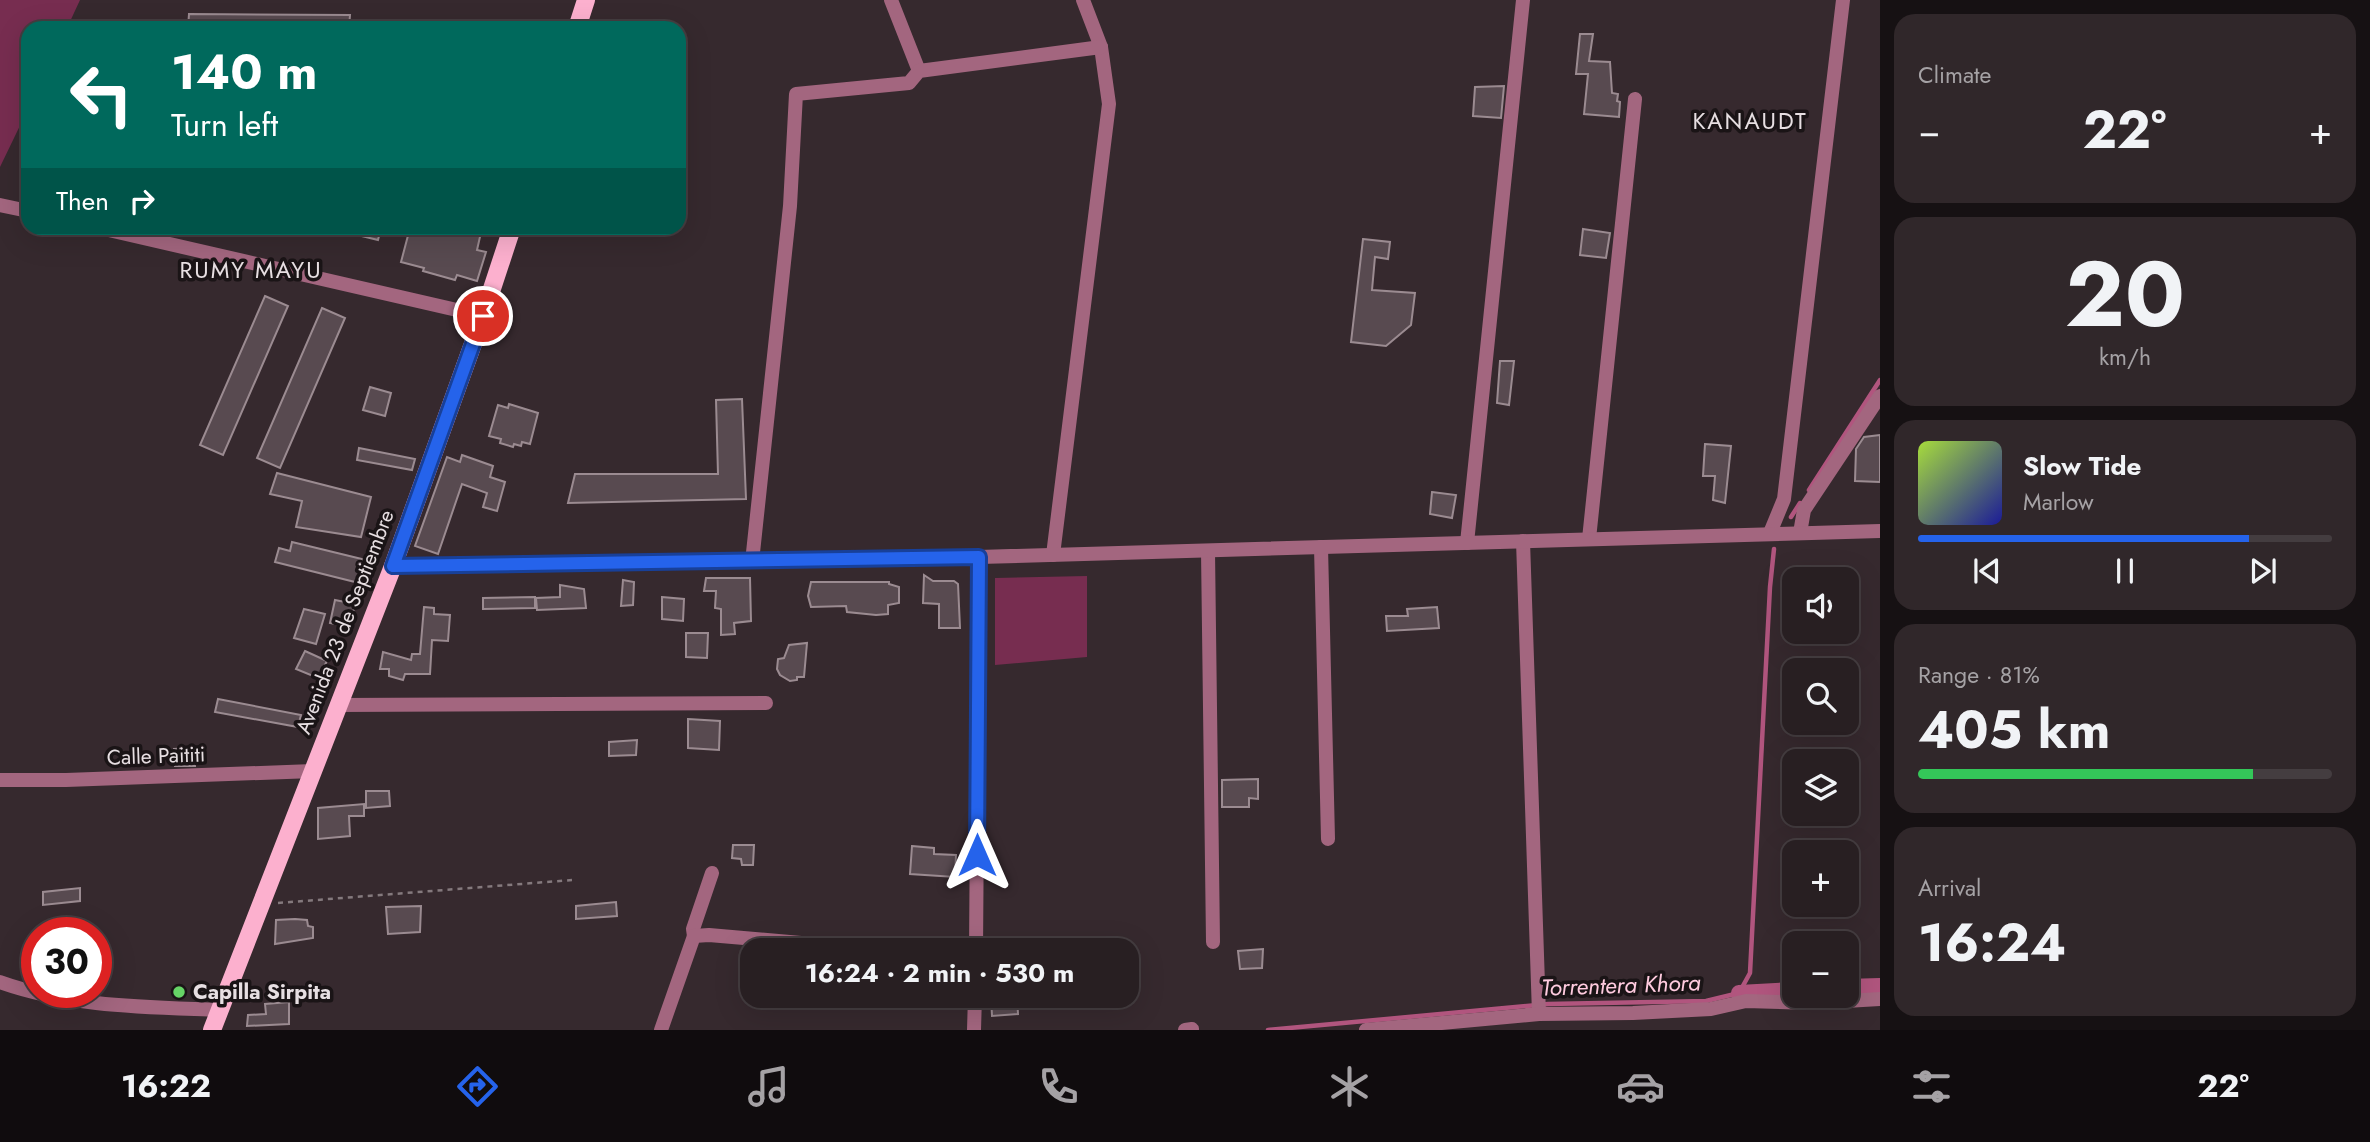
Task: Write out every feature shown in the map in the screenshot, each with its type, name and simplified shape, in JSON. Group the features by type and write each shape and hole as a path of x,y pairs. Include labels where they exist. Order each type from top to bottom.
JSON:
{"main road":[{"path":"579,21 586,0"},
{"name":"Avenida 23 de Septiembre","path":"212,1030 393,566 510,235"}],"street":[{"path":"891,0 919,71"},
{"path":"1054,555 1109,104 1101,47 1083,0"},
{"path":"1467,543 1523,0"},
{"path":"1770,533 1784,499 1843,0"},
{"path":"752,562 790,206 796,94 909,83 919,71 1101,47"},
{"path":"1589,539 1635,99"},
{"path":"0,205 21,210"},
{"path":"130,235 483,316"},
{"path":"1800,533 1804,509 1880,396"},
{"path":"393,566 979,557 1880,531"},
{"path":"1523,541 1539,1014"},
{"path":"1321,547 1328,839"},
{"path":"1208,551 1213,942"},
{"path":"976,938 979,557"},
{"path":"338,705 766,704"},
{"name":"Calle Paititi","path":"0,780 313,771"},
{"path":"661,1030 694,936 693,929 712,873"},
{"path":"694,936 740,939"},
{"path":"0,982 27,991 85,1002 219,1010"},
{"path":"1366,1030 1539,1014 1711,1009 1746,1001 1812,1003 1880,999"},
{"path":"974,1030 975,1008"}],"path":[{"path":"261,904 572,880"}],"shaded area":[{"path":"0,0 80,0 70,21 21,21 21,124 0,167"},
{"path":"1087,576 1087,657 995,665 995,578"}],"building":[{"path":"189,14 350,15 350,21 188,21"},
{"path":"1580,34 1593,34 1589,61 1610,62 1612,93 1618,94 1617,101 1620,102 1619,117 1584,114 1588,74 1576,74"},
{"path":"1504,86 1501,118 1473,116 1475,87"},
{"path":"1583,229 1610,233 1606,258 1580,255"},
{"path":"357,235 379,235 378,240"},
{"path":"408,235 480,235 477,250 486,252 477,281 457,275 455,280 401,262"},
{"path":"1363,239 1390,242 1388,259 1375,257 1372,290 1415,293 1411,325 1386,346 1351,342"},
{"path":"265,296 288,306 223,455 200,445"},
{"path":"322,308 345,318 280,468 257,458"},
{"path":"1500,361 1514,361 1509,405 1497,403"},
{"path":"370,387 391,393 385,416 363,410"},
{"path":"742,399 746,499 568,503 575,474 718,474 716,400"},
{"path":"509,404 538,413 530,444 522,442 521,446 514,444 513,447 500,443 501,439 489,436 498,405 508,408"},
{"path":"1880,435 1880,482 1855,481 1856,449 1864,437"},
{"path":"1705,444 1731,446 1725,503 1713,500 1715,476 1703,476"},
{"path":"359,448 415,459 412,470 357,460"},
{"path":"462,455 493,466 490,477 505,482 497,511 483,507 487,493 462,484 438,554 415,546 447,457 460,462"},
{"path":"277,473 371,497 361,537 296,527 302,501 270,494"},
{"path":"1432,492 1456,495 1452,518 1430,514"},
{"path":"292,542 370,561 363,584 275,562 279,548 290,551"},
{"path":"924,575 933,581 954,581 958,584 960,628 939,628 939,604 923,603"},
{"path":"706,578 750,578 751,621 734,623 735,634 721,635 721,609 715,608 716,591 704,591"},
{"path":"623,580 634,582 633,605 621,606"},
{"path":"811,582 889,582 899,587 899,603 888,605 888,614 876,615 847,612 846,606 811,607 808,596"},
{"path":"560,585 584,589 586,608 537,610 536,598 560,597"},
{"path":"535,597 535,608 483,609 483,598"},
{"path":"662,597 684,599 683,621 662,619"},
{"path":"335,600 355,604 350,627 330,623"},
{"path":"424,607 434,608 434,614 450,615 448,641 432,640 430,674 405,674 403,680 389,676 389,669 380,669 383,652 411,660 412,654 420,654"},
{"path":"1437,607 1439,628 1387,631 1386,616 1408,616 1407,609"},
{"path":"304,609 325,614 316,644 294,638"},
{"path":"686,633 708,633 707,658 686,657"},
{"path":"807,643 804,677 790,681 780,675 777,669 778,659 784,658 789,645"},
{"path":"305,651 327,661 318,678 296,669"},
{"path":"218,699 301,715 298,727 215,712"},
{"path":"688,719 720,721 719,750 688,748"},
{"path":"637,740 636,755 609,756 609,742"},
{"path":"194,748 195,766 175,766 174,749"},
{"path":"1258,779 1258,799 1249,798 1249,807 1222,807 1222,780"},
{"path":"366,791 389,791 390,806 366,808"},
{"path":"364,804 364,816 349,816 350,836 318,839 318,808"},
{"path":"733,845 754,845 753,865 742,865 741,859 732,858"},
{"path":"912,846 934,848 934,854 956,855 955,877 910,874"},
{"path":"80,888 80,901 43,905 43,892"},
{"path":"616,902 617,916 576,919 576,906"},
{"path":"421,906 420,932 388,934 386,907"},
{"path":"276,920 307,920 308,926 313,927 313,938 275,944"},
{"path":"1263,949 1262,968 1240,969 1238,951"},
{"path":"289,1002 289,1024 247,1026 248,1015 266,1014 265,1004"},
{"path":"992,1008 1018,1008 1018,1014 992,1016"}],"waterway":[{"name":"Torrentera Khora","path":"1809,490 1880,380"},
{"name":"Torrentera Khora","path":"1791,517 1800,503"},
{"name":"Torrentera Khora","path":"1268,1030 1548,1004 1706,1001 1739,993 1750,973 1774,549"},
{"path":"1859,987 1880,986"},
{"path":"1739,993 1782,991"}],"place":[{"name":"Capilla Sirpita","path":"179,992"}],"district":[{"name":"KANAUDT","path":"1750,121"},
{"name":"RUMY MAYU","path":"251,270"}],"route":[{"path":"483,316 393,566 979,557 977,855"}]}
